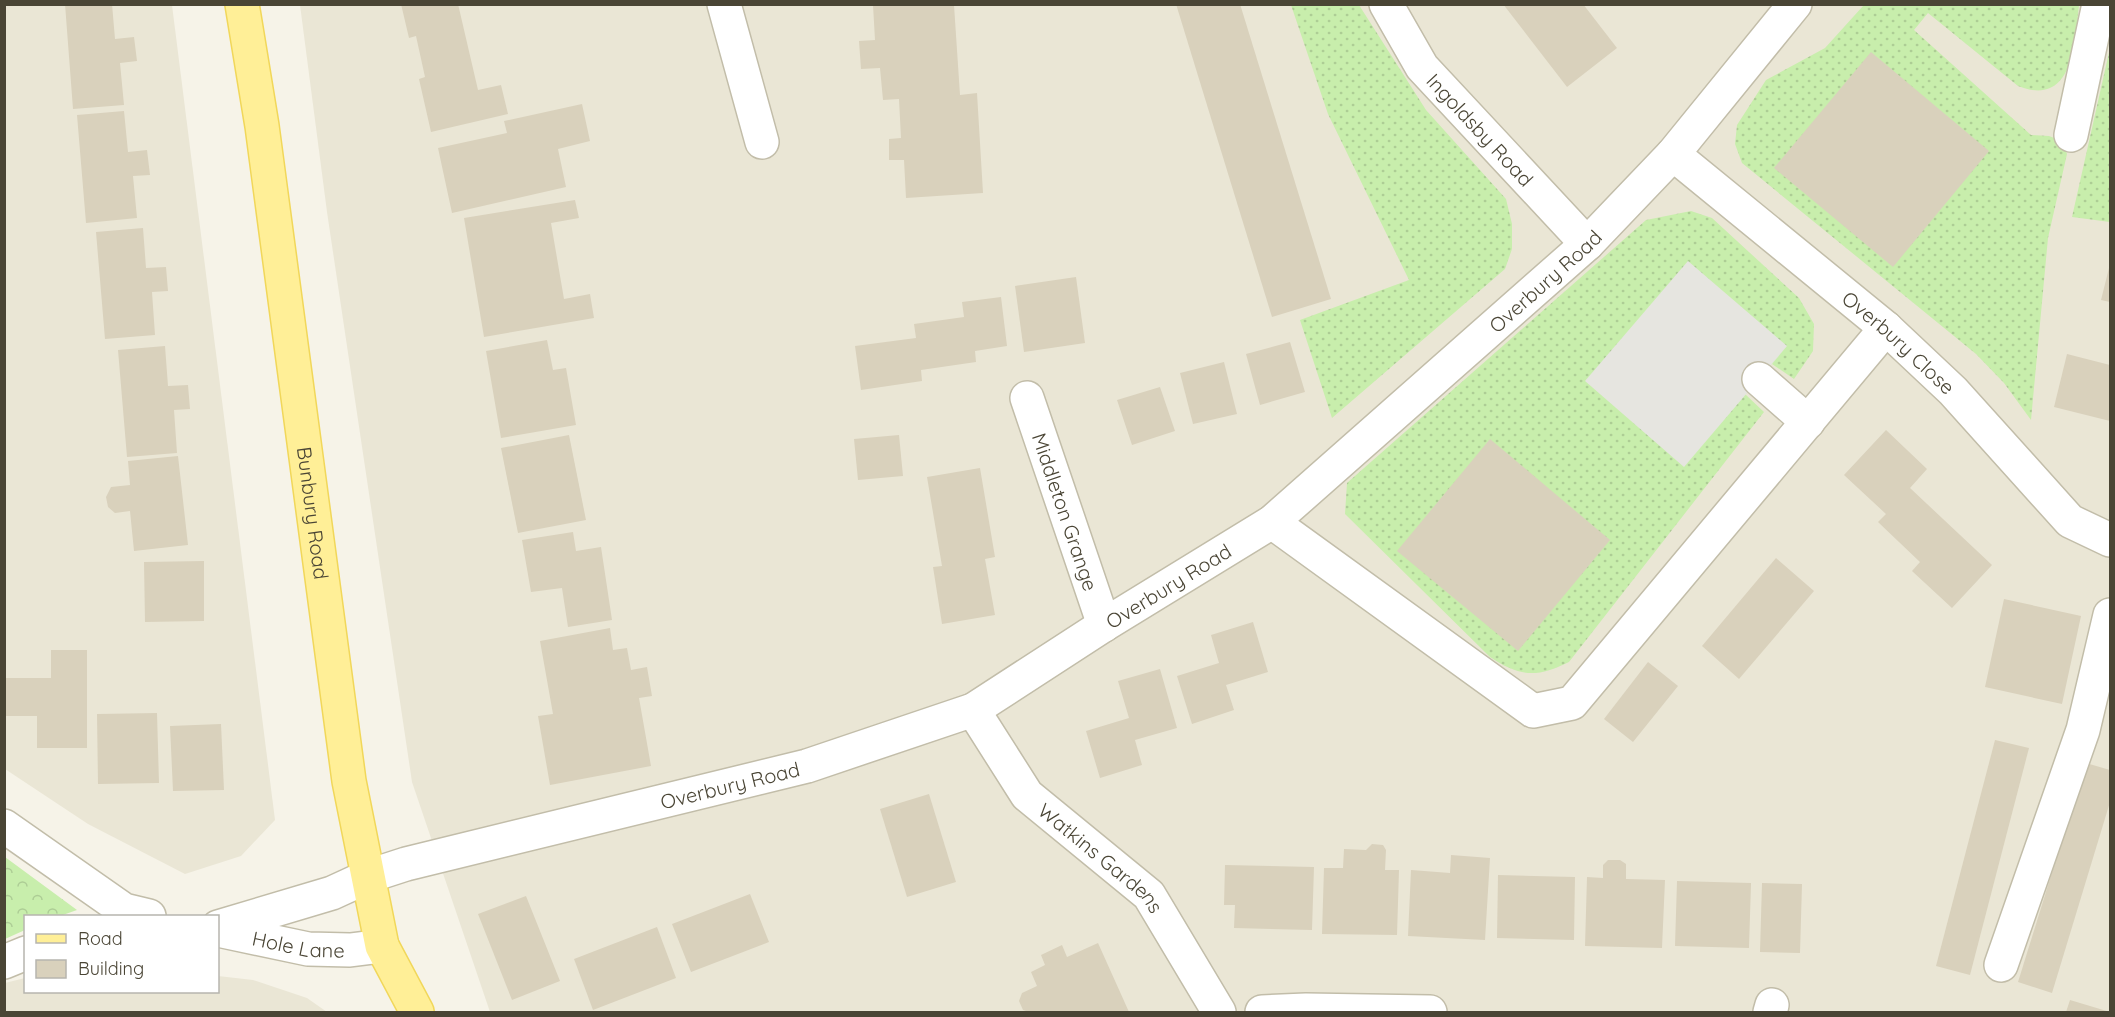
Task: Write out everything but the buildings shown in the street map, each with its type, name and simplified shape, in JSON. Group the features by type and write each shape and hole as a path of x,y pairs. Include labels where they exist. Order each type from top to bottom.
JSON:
{"main road":[{"name":"Bunbury Road","path":"242,4 264,138 349,781 382,946 417,1012"}],"street":[{"path":"724,4 762,142"},
{"name":"Ingoldsby Road","path":"1386,4 1422,67 1587,244"},
{"name":"Overbury Road","path":"369,876 441,855 807,766 973,710 1104,625 1272,522 1587,244 1673,154 1795,4"},
{"path":"2071,135 2099,4"},
{"name":"Overbury Close","path":"1673,154 1886,328 1953,391 2070,521 2110,540"},
{"path":"1272,522 1533,711 1572,703 1886,328"},
{"path":"1759,379 1808,422"},
{"name":"Middleton Grange","path":"1027,398 1104,625"},
{"path":"2001,965 2083,730 2110,615"},
{"name":"Watkins Gardens","path":"973,710 1027,795 1149,895 1219,1012"},
{"path":"4,826 128,914"},
{"name":"Hole Lane","path":"219,928 332,893 369,876"},
{"name":"Hole Lane","path":"219,928 308,949 350,950 382,946"},
{"path":"4,962 24,954"},
{"path":"1262,1012 1306,1010 1430,1012"}],"shaded area":[{"path":"4,5 172,5 275,820 241,856 185,874 88,824 5,769"},
{"path":"300,5 2110,5 2110,1012 490,1012 412,782 327,212"},
{"path":"1688,261 1787,346 1684,467 1585,381"},
{"path":"219,976 253,980 307,998 327,1012 5,1012 5,983 24,978 24,993 219,993"}],"green space":[{"path":"1291,5 1359,5 1426,110 1506,199 1512,224 1512,249 1505,269 1332,418 1300,320 1409,280 1328,114"},
{"path":"2079,5 2076,36 2068,68 2061,80 2051,88 2037,90 2018,86 1928,13 1914,30 2031,135 2049,136 2062,141 2067,154 2048,238 2031,420 2004,383 1976,354 1742,163 1735,144 1737,125 1766,80 1825,48 1863,6"},
{"path":"2110,48 2110,222 2072,217"},
{"path":"1691,211 1712,218 1799,298 1814,324 1813,351 1794,379 1772,364 1787,346 1745,394 1764,412 1569,662 1538,673 1520,672 1490,657 1345,514 1347,483 1646,220"},
{"path":"5,857 77,910 63,915 24,915 24,930 5,939"}]}
